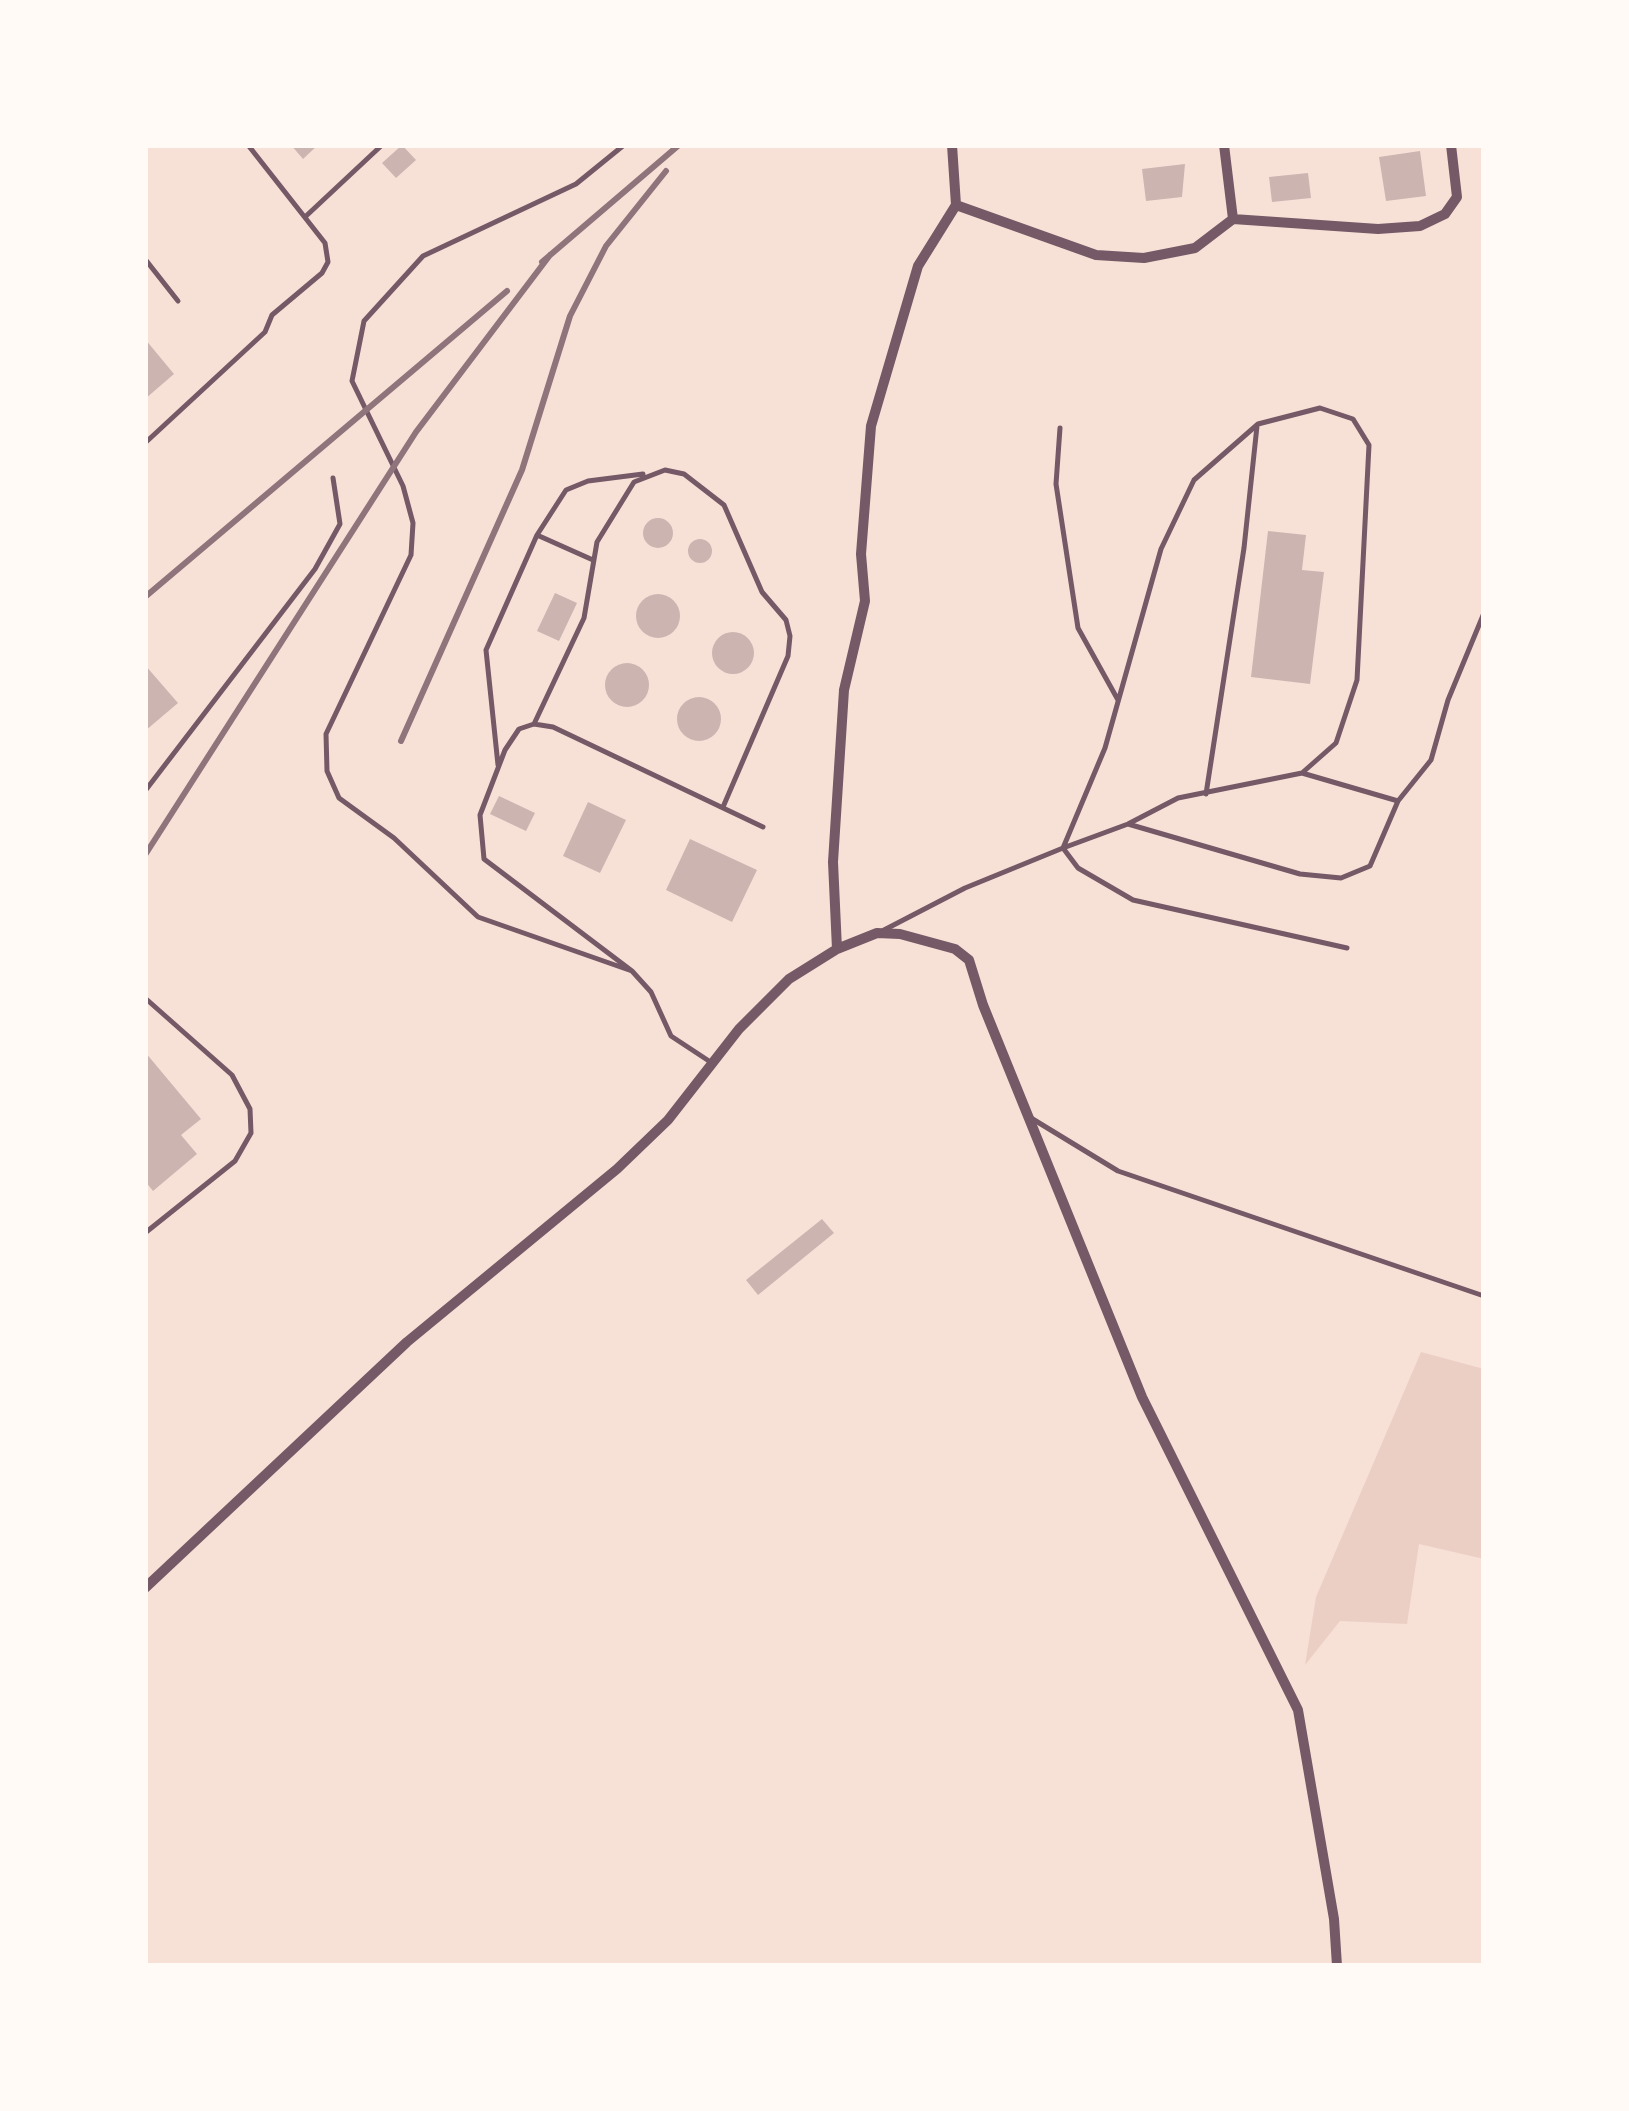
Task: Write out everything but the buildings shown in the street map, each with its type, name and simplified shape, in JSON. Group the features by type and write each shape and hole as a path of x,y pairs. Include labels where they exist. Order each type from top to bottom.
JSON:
{"street":[{"path":"837,948 834,862 843,709 865,601 862,554 871,426 918,266 956,205 952,145"},
{"path":"1224,145 1233,219"},
{"path":"956,205 1096,255 1144,258 1194,248 1233,219 1378,229 1420,226 1445,214 1457,197 1452,145"},
{"path":"145,1588 407,1342 616,1169 714,1064 739,1030 790,979 837,948 878,933 924,938 955,949 970,960 1028,1116 1142,1396 1298,1710 1334,1919 1337,1966"}],"lane":[{"path":"145,443 264,332 272,315 322,273 328,262 325,243 248,145"},
{"path":"305,217 382,145"},
{"path":"624,145 576,184 422,256 364,321 352,381 403,486 413,524 411,555 326,734 328,771 339,798 394,838 478,917 632,971"},
{"path":"145,260 178,301"},
{"path":"878,933 964,888 1128,824 1178,798 1302,773 1336,743 1357,680 1369,445 1353,418 1320,408 1258,424 1194,480 1161,549 1105,748 1062,848"},
{"path":"1206,794 1244,548 1258,424"},
{"path":"1060,428 1056,484 1078,628 1118,700"},
{"path":"498,768 486,650 536,535 566,490 588,481 648,473 684,474 724,504 762,592 786,620 790,636 788,656 723,807"},
{"path":"534,724 584,618 597,542 634,482 648,473"},
{"path":"145,791 315,569 340,524 334,478"},
{"path":"536,535 593,560"},
{"path":"1128,824 1300,874 1341,878 1370,866 1398,802 1431,760 1448,700 1484,613"},
{"path":"714,1064 671,1036 650,992 632,971 484,860 480,815 498,768 519,730 534,724 552,727 764,827"},
{"path":"1302,773 1398,802"},
{"path":"1062,848 1078,868 1133,900 1347,948"},
{"path":"145,998 232,1075 245,1093 252,1133 234,1161 145,1233"},
{"path":"1028,1116 1118,1171 1484,1296"}],"shaded area":[{"path":"1421,1352 1484,1369 1484,1559 1419,1544 1407,1624 1340,1621 1305,1665 1316,1597"}],"railway":[{"path":"542,262 679,145"},
{"path":"401,741 522,470 570,316 606,246 666,171"},
{"path":"145,855 416,432 550,255"},
{"path":"145,597 507,291"}]}
